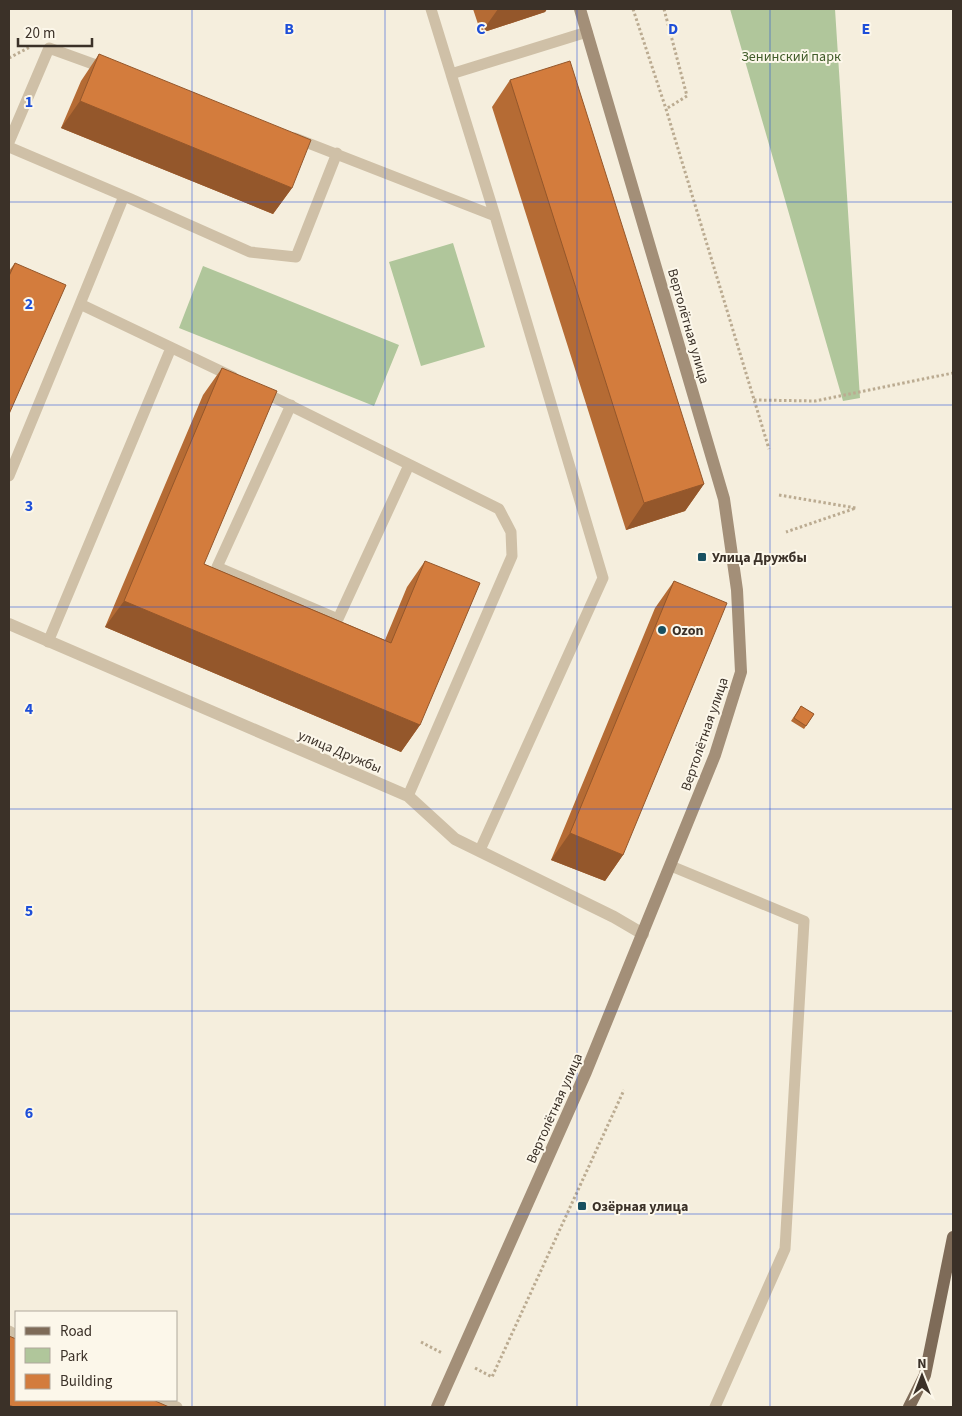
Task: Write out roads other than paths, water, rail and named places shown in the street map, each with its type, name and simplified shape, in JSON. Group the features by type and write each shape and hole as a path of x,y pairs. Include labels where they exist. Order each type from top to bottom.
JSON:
{"main road":[{"path":"909,1407 925,1375 953,1237"}],"street":[{"name":"Вертолётная улица","path":"437,1407 582,1081 643,934 715,755 741,672 737,590 724,500 580,9"},
{"name":"улица Дружбы","path":"9,624 408,796 455,838 643,934"}],"lane":[{"path":"431,9 603,578 480,850"},
{"path":"451,74 587,32"},
{"path":"9,142 50,48 114,72"},
{"path":"282,133 338,153 495,216"},
{"path":"9,147 250,252 296,257 338,153"},
{"path":"9,476 124,196"},
{"path":"80,304 291,405 499,508 511,532 512,556 408,796"},
{"path":"48,642 171,348"},
{"path":"291,405 217,567 338,619 409,465"},
{"path":"670,866 804,921 785,1249 715,1407"},
{"path":"162,1401 177,1407"}],"place":[{"name":"Улица Дружбы","path":"702,557"},
{"name":"Ozon","path":"662,630"},
{"name":"Озёрная улица","path":"582,1206"}],"park label":[{"name":"Зенинский парк","path":"791,56"}]}
